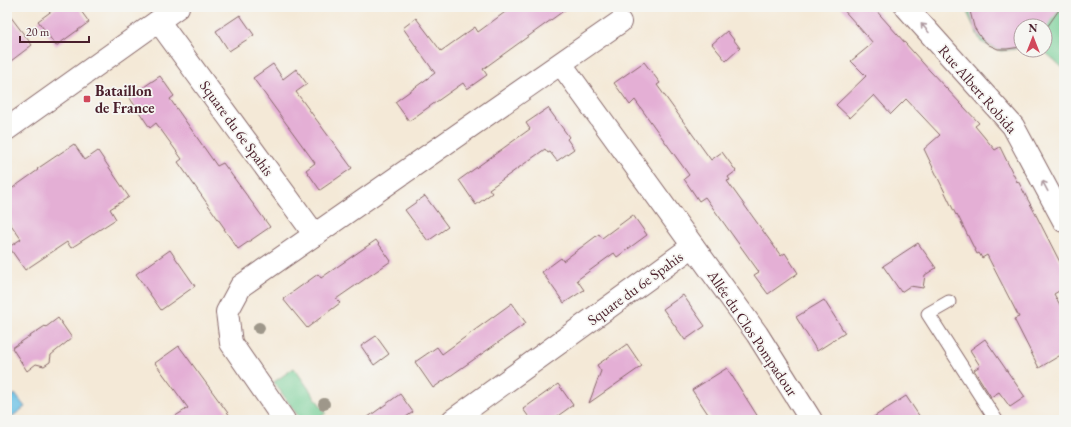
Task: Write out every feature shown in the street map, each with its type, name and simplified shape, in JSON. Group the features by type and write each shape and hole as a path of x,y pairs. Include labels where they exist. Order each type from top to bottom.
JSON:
{"street":[{"path":"7,129 178,7"},
{"name":"Rue Albert Robida","path":"906,7 1013,126 1064,221"},
{"name":"Square du 6e Spahis","path":"159,22 315,235"},
{"path":"284,420 231,343 226,312 242,286 620,22"},
{"name":"Square du 6e Spahis","path":"453,420 693,246 561,64"},
{"name":"Allée du Clos Pompadour","path":"693,246 757,334 811,420"}],"lane":[{"path":"949,302 928,314 996,420"}],"green space":[{"path":"970,7 1064,7 1064,69 1052,58 1053,18 1013,18 1013,49 1001,51 981,42 968,14"},
{"path":"294,368 326,413 316,420 301,420 274,382"}],"water":[{"path":"15,394 25,407 7,420 7,401"}],"building":[{"path":"57,7 78,7 89,22 56,46 38,21"},
{"path":"512,7 569,7 483,69 487,75 467,89 463,83 409,121 395,102 435,73 403,28 416,18 441,51 475,27 478,32"},
{"path":"841,7 873,7 979,123 975,126 995,150 1000,147 1064,270 1064,288 1054,294 1064,312 1064,353 1039,368 1014,319 1019,317 987,255 982,258 979,253 977,254 924,149 940,135 906,99 891,114 874,95 850,118 836,105 866,76 851,61 873,43"},
{"path":"969,7 1061,7 1053,18 1013,18 1013,48 998,49 989,45 981,38 974,27"},
{"path":"7,12 32,45 7,64"},
{"path":"240,15 254,35 229,51 216,31"},
{"path":"727,31 740,48 726,61 712,44"},
{"path":"644,62 660,83 657,85 711,160 722,152 736,171 728,177 730,180 727,181 781,256 785,253 798,273 768,294 754,275 759,272 705,197 699,201 684,179 689,175 635,100 630,105 614,83"},
{"path":"273,64 283,79 296,69 307,84 296,92 352,168 320,190 306,170 315,163 253,78"},
{"path":"160,76 174,96 170,99 217,166 223,163 270,227 238,249 178,162 182,159 156,123 150,128 129,97"},
{"path":"548,108 569,137 567,139 574,149 557,161 550,152 548,153 545,149 489,189 492,193 476,205 459,180 530,129 526,123"},
{"path":"74,144 85,160 98,151 129,197 110,209 116,219 71,248 67,242 25,270 9,247 21,239 7,219 7,192 38,170 37,169"},
{"path":"425,196 448,227 428,241 405,210"},
{"path":"633,215 647,235 617,257 614,253 577,280 584,290 564,303 542,272 561,258 563,261 599,234 602,238"},
{"path":"376,240 391,261 336,299 340,303 307,328 283,299 318,274 321,278"},
{"path":"918,243 936,268 925,275 923,288 910,286 901,292 883,266"},
{"path":"170,250 195,286 161,310 136,274"},
{"path":"683,295 705,326 685,340 663,309"},
{"path":"824,300 845,333 817,351 796,317"},
{"path":"512,303 526,323 433,388 415,362 437,347 442,354"},
{"path":"58,318 72,338 51,355 50,362 44,366 36,364 27,371 12,348"},
{"path":"376,336 389,354 374,365 361,346"},
{"path":"985,339 1025,397 1010,407 999,392 991,397 974,370 980,366 970,350"},
{"path":"627,344 642,366 589,403 601,371 597,365"},
{"path":"179,346 233,420 169,420 188,408 155,363"},
{"path":"727,368 760,420 712,420 692,390"},
{"path":"558,384 573,405 552,420 531,420 523,409"},
{"path":"400,394 413,412 402,420 364,420"},
{"path":"906,396 922,420 869,420"}],"place":[{"name":"Bataillon de France","path":"87,99"}]}
